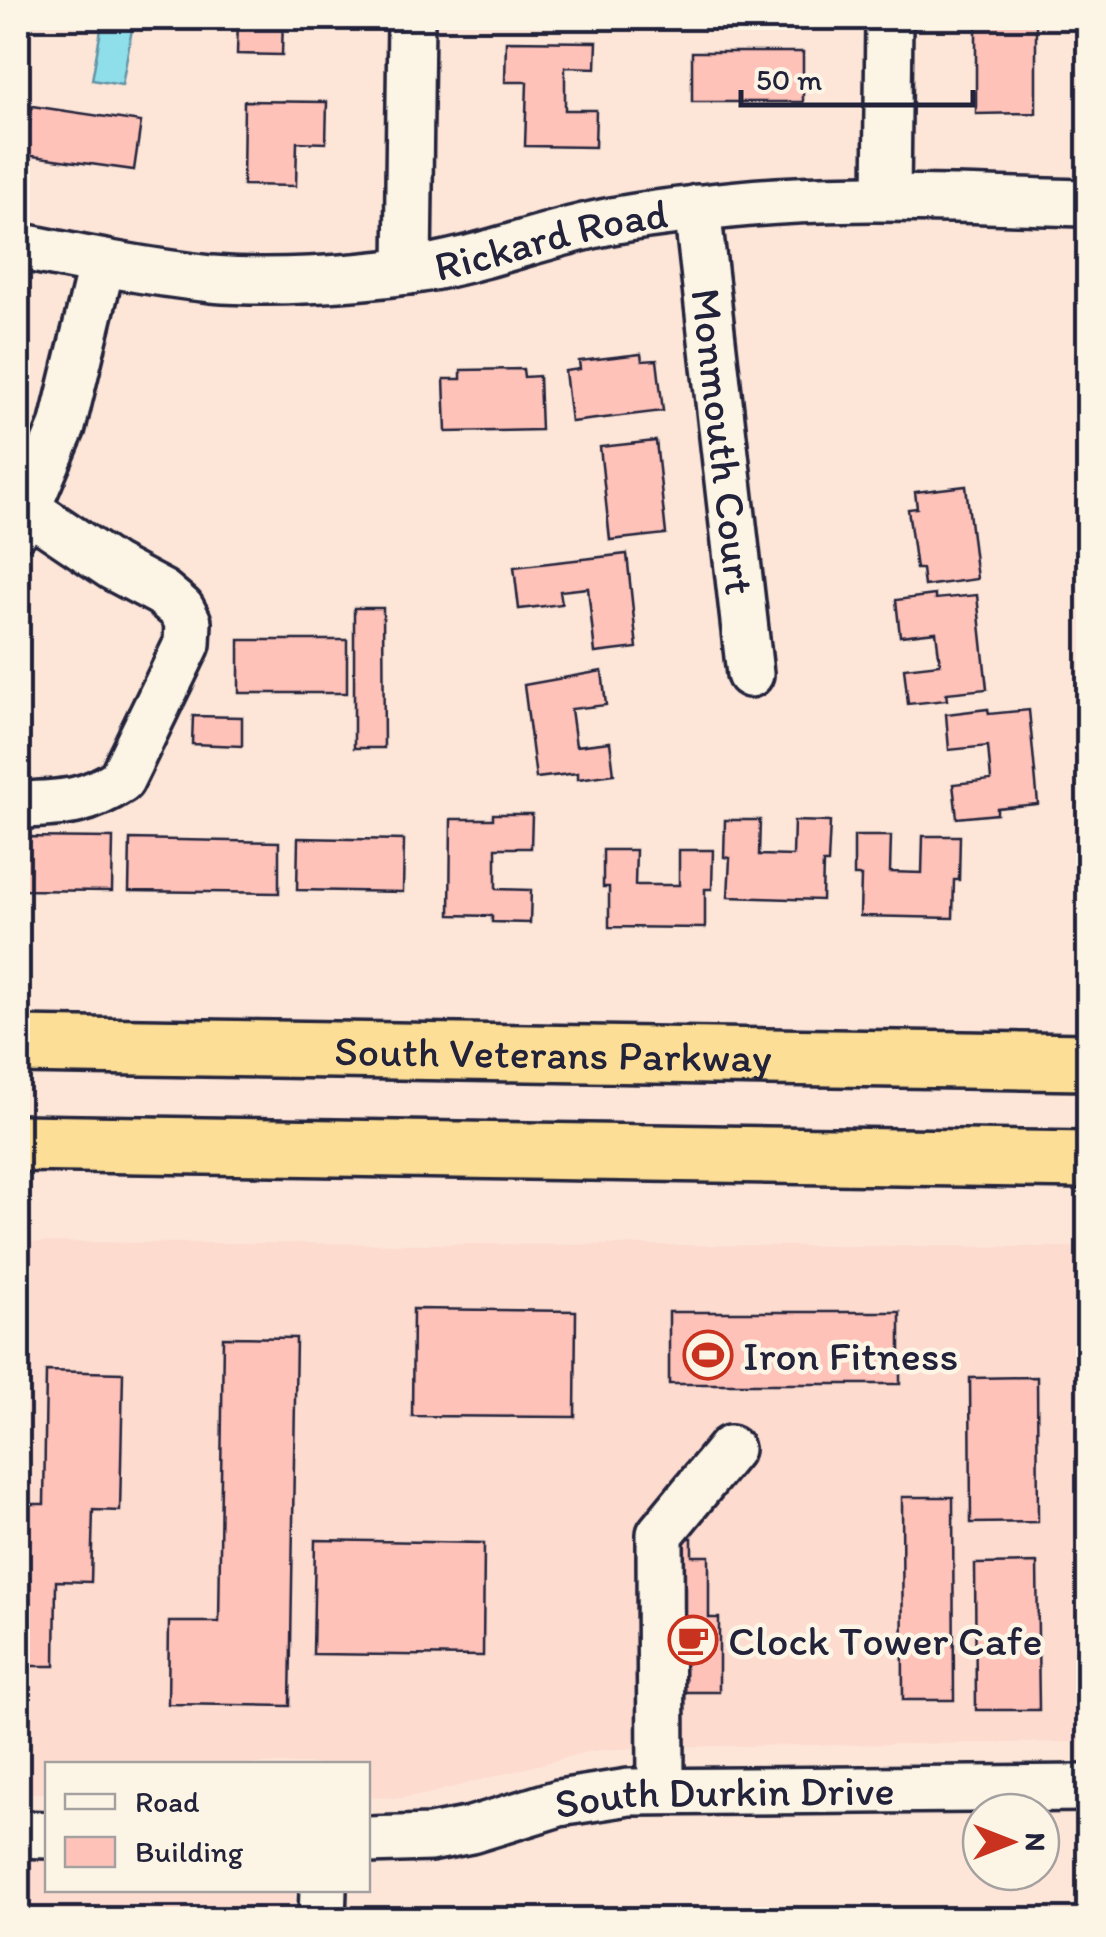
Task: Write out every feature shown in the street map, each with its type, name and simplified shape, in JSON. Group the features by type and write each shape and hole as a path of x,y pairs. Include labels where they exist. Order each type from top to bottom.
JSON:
{"highway":[{"name":"South Veterans Parkway","path":"18,1044 1088,1062"},
{"path":"856,1157 956,1136 1088,1133"},
{"path":"18,1143 1088,1160"}],"street":[{"path":"408,271 411,18"},
{"path":"887,197 889,18"},
{"name":"Rickard Road","path":"18,246 102,264 214,279 328,278 408,271 472,259 586,226 698,208 887,197 1088,203"},
{"name":"Monmouth Court","path":"698,208 750,674"},
{"path":"18,802 79,802 120,780 187,644 188,622 181,609 162,593 22,518 62,428 102,264"},
{"path":"661,1792 660,1534 730,1449"},
{"name":"South Durkin Drive","path":"370,1840 430,1838 602,1794 1088,1788"},
{"path":"18,1834 45,1835"},
{"path":"322,1920 323,1892"}],"shaded area":[{"path":"18,1242 1088,1247 1088,1742 590,1751 400,1798 370,1797 370,1762 45,1762 45,1793 18,1793"},
{"path":"18,1859 45,1859 45,1892 295,1892 295,1919 18,1919"}],"water":[{"path":"102,24 132,29 122,85 92,80"}],"building":[{"path":"238,18 283,18 282,55 237,54"},
{"path":"976,21 1036,21 1036,113 976,114"},
{"path":"506,41 597,42 596,68 565,67 565,110 596,110 595,147 525,146 527,82 505,82"},
{"path":"692,52 803,52 803,102 692,102"},
{"path":"244,101 327,102 326,143 297,142 296,186 243,185"},
{"path":"32,106 141,122 134,170 25,155"},
{"path":"641,354 642,361 657,360 663,411 571,422 565,371 580,369 579,361"},
{"path":"523,369 524,377 539,376 541,430 446,432 444,379 461,379 461,370"},
{"path":"656,441 666,534 610,540 600,447"},
{"path":"966,486 977,579 924,586 922,569 916,569 908,509 917,508 915,492"},
{"path":"627,554 637,648 595,653 588,588 560,591 562,604 519,609 514,567"},
{"path":"935,595 935,599 977,595 987,689 946,693 947,700 908,704 904,668 940,664 936,632 900,636 896,600"},
{"path":"354,608 383,608 384,748 354,748"},
{"path":"239,640 347,640 347,693 239,693"},
{"path":"602,671 606,705 571,709 576,746 610,742 614,774 578,779 578,773 536,778 524,685"},
{"path":"988,709 989,714 1029,710 1038,804 997,808 997,814 957,818 953,784 991,780 988,746 949,750 946,714"},
{"path":"193,716 242,717 242,746 192,744"},
{"path":"493,814 532,814 531,848 496,848 496,889 531,890 530,923 492,922 492,916 450,915 451,819 493,819"},
{"path":"725,820 760,820 759,855 793,856 794,821 830,822 822,900 728,897 730,858 724,857"},
{"path":"854,836 891,836 890,872 922,873 923,836 960,836 953,918 860,916 861,876 854,876"},
{"path":"18,837 113,838 112,891 18,890"},
{"path":"298,838 404,840 403,892 297,890"},
{"path":"130,839 279,842 279,893 129,891"},
{"path":"603,850 636,850 635,885 679,885 679,850 713,850 712,889 705,889 705,928 609,927 609,887 603,887"},
{"path":"413,1309 576,1311 575,1417 412,1416"},
{"path":"669,1312 900,1312 900,1384 669,1384"},
{"path":"223,1337 296,1338 290,1706 168,1704 169,1622 219,1622"},
{"path":"46,1371 123,1373 120,1511 93,1510 91,1582 56,1581 55,1666 18,1666 18,1504 44,1504"},
{"path":"1037,1377 1038,1522 971,1523 970,1378"},
{"path":"902,1497 953,1497 954,1700 903,1700"},
{"path":"665,1538 692,1538 692,1556 709,1556 709,1618 719,1618 719,1692 665,1692"},
{"path":"315,1540 484,1543 483,1656 313,1654"},
{"path":"1037,1563 1039,1710 976,1710 975,1564"}],"place":[{"name":"Iron Fitness","path":"708,1355"},
{"name":"Clock Tower Cafe","path":"693,1640"}]}
